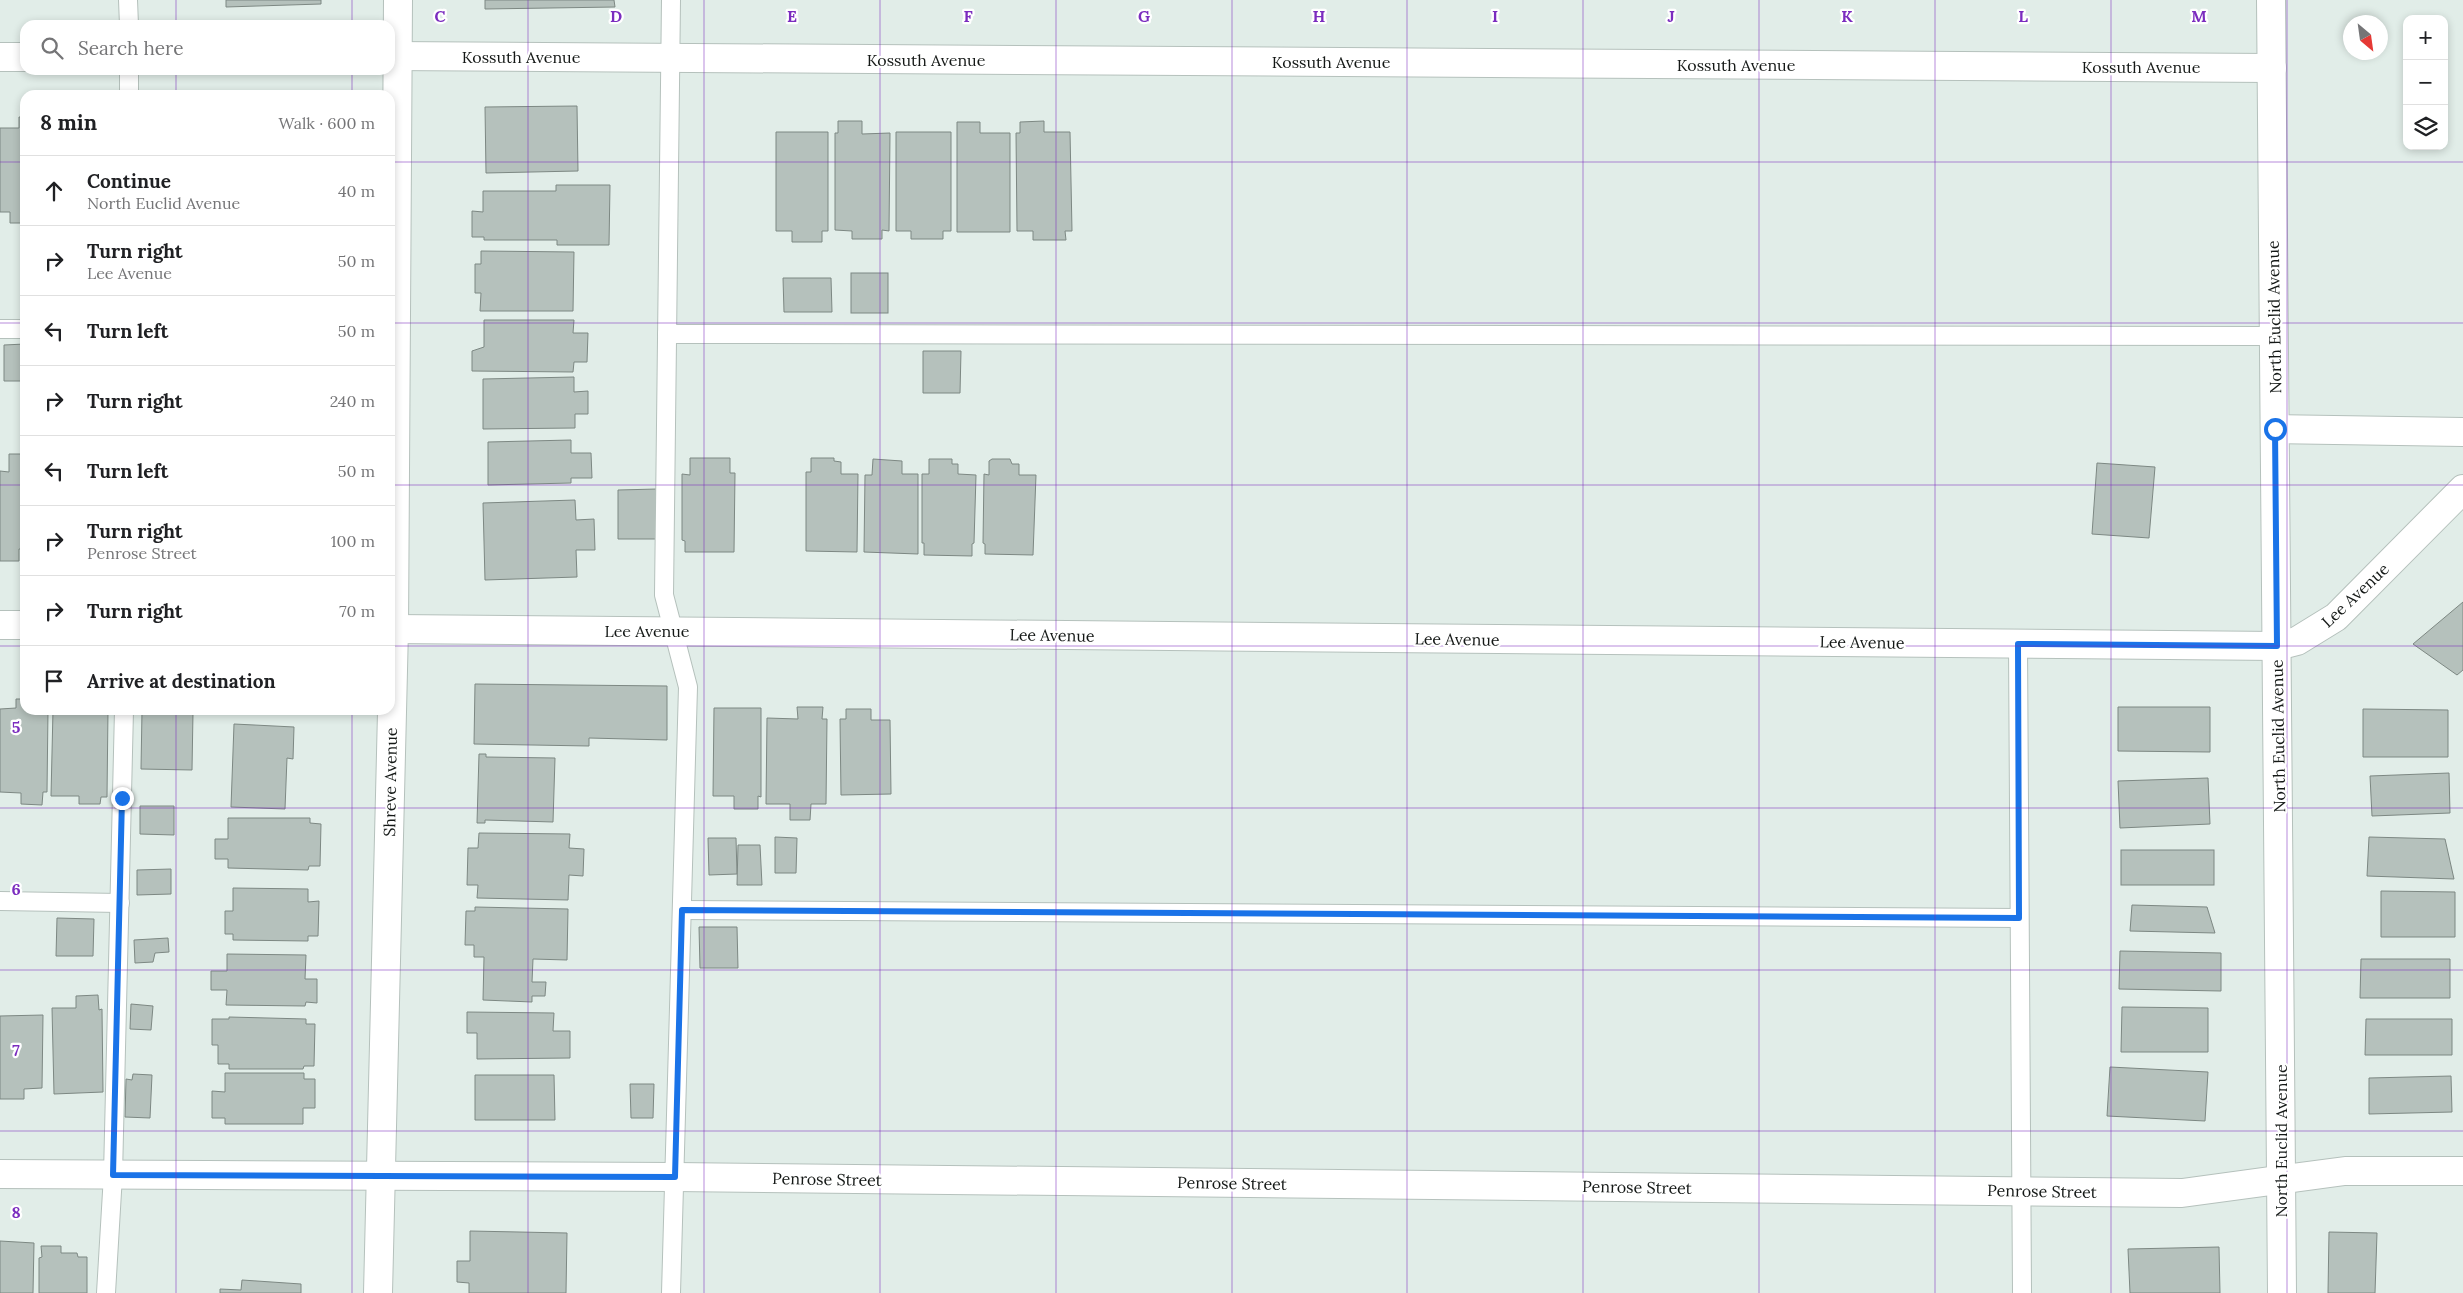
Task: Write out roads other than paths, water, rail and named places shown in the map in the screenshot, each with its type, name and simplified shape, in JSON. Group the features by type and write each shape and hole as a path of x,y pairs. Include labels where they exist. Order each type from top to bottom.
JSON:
{"street":[{"name":"Shreve Avenue","path":"395,42 398,0"},
{"name":"North Euclid Avenue","path":"2271,0 2282,1293"},
{"name":"Kossuth Avenue","path":"395,56 2272,68"},
{"path":"0,57 20,57"},
{"name":"Shreve Avenue","path":"394,75 394,90"},
{"path":"2275,429 2463,432"},
{"name":"Lee Avenue","path":"395,629 2277,646 2297,641 2336,617 2463,489"},
{"path":"0,625 20,625"},
{"name":"Shreve Avenue","path":"378,1293 390,715"},
{"name":"Penrose Street","path":"0,1174 675,1177 2182,1193 2345,1171 2463,1171"}],"lane":[{"path":"128,0 129,20"},
{"path":"671,0 664,595 688,687 671,1293"},
{"path":"129,75 129,90"},
{"path":"0,329 20,330"},
{"path":"667,334 2274,336"},
{"path":"2018,644 2022,1293"},
{"path":"106,1293 113,1175 124,715"},
{"path":"0,901 120,903"},
{"path":"682,910 2019,918"}]}
